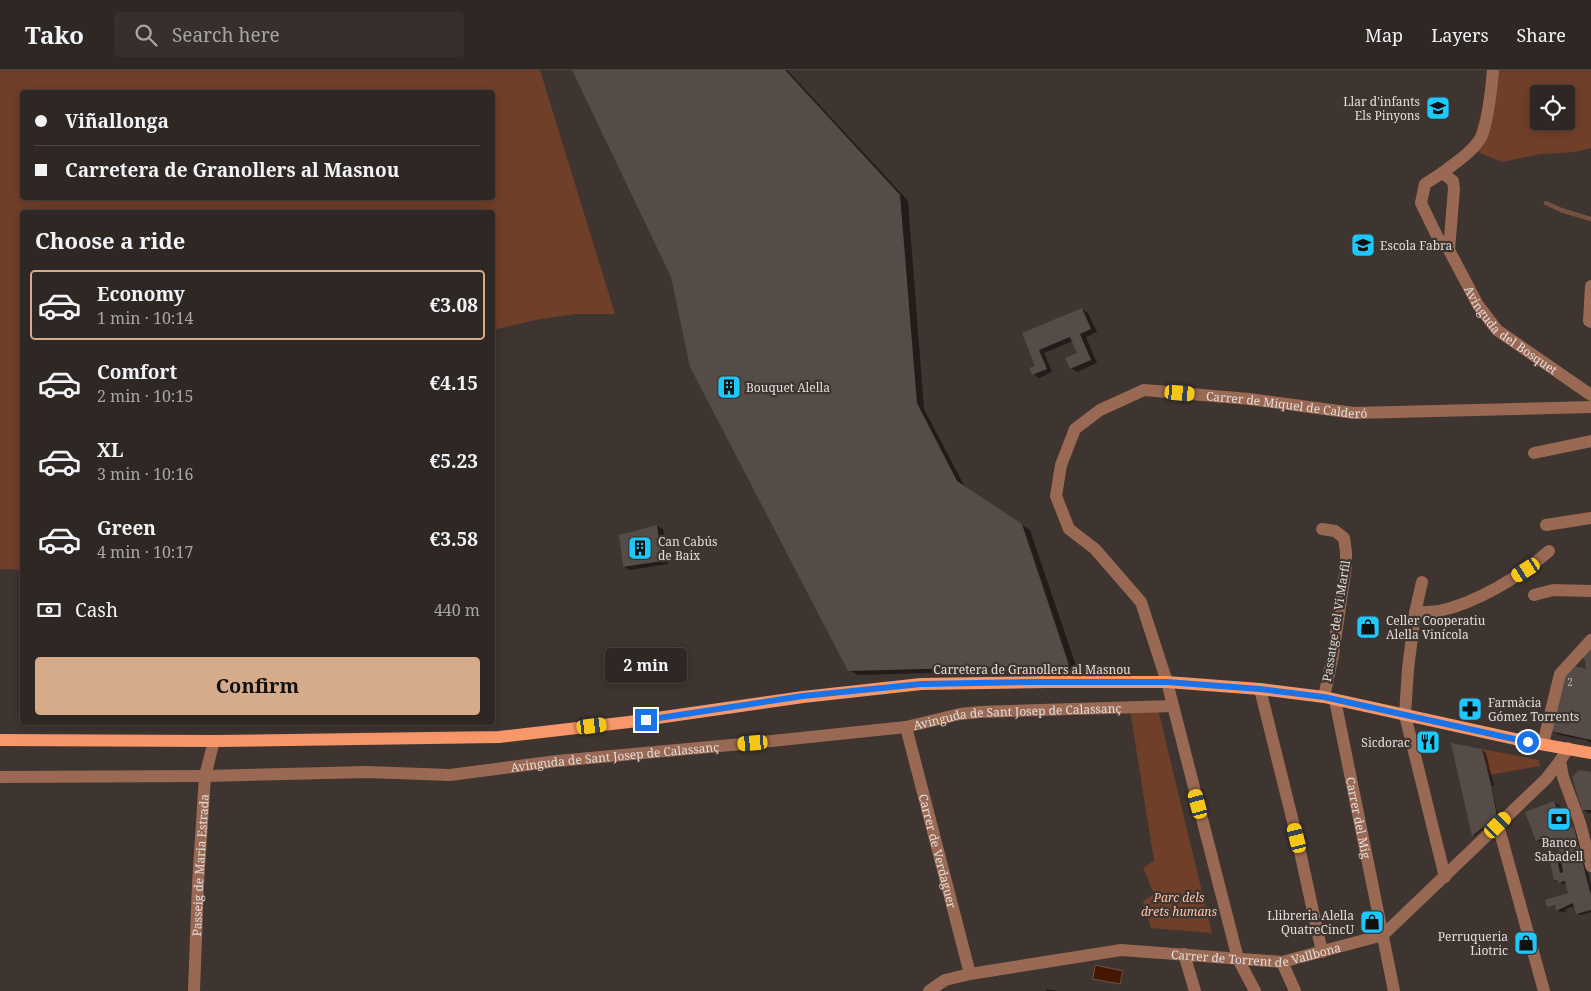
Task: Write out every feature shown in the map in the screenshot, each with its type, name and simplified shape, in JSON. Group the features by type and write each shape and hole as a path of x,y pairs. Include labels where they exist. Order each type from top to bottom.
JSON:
{"main road":[{"name":"Carretera de Granollers al Masnou","path":"0,740 214,741 499,737 628,722 803,696 921,684 1167,682 1260,689 1330,698 1591,753"}],"street":[{"name":"Avinguda del Bosquet","path":"1493,70 1481,138 1468,153 1424,184 1421,203 1438,238 1449,250 1478,305 1497,330 1591,395"},
{"path":"1442,173 1453,181 1454,189 1449,250"},
{"path":"1591,286 1589,321 1591,322"},
{"name":"Carrer de Miquel de Calderó","path":"1255,991 1238,959 1167,682 1141,602 1095,549 1070,529 1056,496 1061,464 1075,429 1100,410 1144,390 1249,399 1354,413 1591,407"},
{"path":"1534,453 1591,441"},
{"path":"1546,525 1591,518"},
{"name":"Passatge del Vi Marfil","path":"1322,529 1335,532 1344,538 1346,552 1346,566 1333,655 1330,698"},
{"path":"1415,613 1439,611 1469,601 1516,576 1535,564 1549,551"},
{"path":"1422,582 1415,613 1408,669 1405,715 1445,877"},
{"path":"1534,595 1553,590 1591,590"},
{"path":"1543,744 1560,674 1591,640"},
{"path":"1260,689 1297,838 1322,952"},
{"name":"Carrer del Mig","path":"1330,698 1394,991"},
{"name":"Avinguda de Sant Josep de Calassanç","path":"0,777 205,776 367,772 450,775 557,761 906,727 960,714 1001,710 1172,706"},
{"name":"Carrer de Verdaguer","path":"906,727 970,974"},
{"name":"Passeig de Maria Estrada","path":"194,991 205,776 214,741"},
{"name":"Carrer de Torrent de Vallbona","path":"930,991 945,980 970,974 1121,950 1282,962 1383,935 1546,779 1568,748"},
{"path":"1560,761 1563,777 1585,822 1591,866"},
{"path":"1498,825 1544,991"},
{"path":"1184,954 1195,991"},
{"path":"1282,962 1295,991"}],"green space":[{"path":"0,70 540,70 615,314 575,314 535,320 495,330 495,210 20,210 20,570 0,569"},
{"path":"1493,70 1591,70 1591,148 1576,152 1541,154 1502,162 1471,149"},
{"name":"Parc dels drets humans","path":"1158,709 1212,933 1151,928 1143,901 1154,894 1143,868 1154,861 1130,710"},
{"path":"1482,749 1539,760 1540,766 1489,775"}],"shaded area":[{"path":"1095,965 1123,971 1120,984 1093,979"}],"building":[{"path":"572,70 785,70 900,195 917,403 957,481 1022,524 1069,665 848,671 690,367 671,277"},
{"path":"1082,308 1091,329 1080,334 1091,360 1070,369 1065,358 1077,353 1070,337 1039,350 1047,369 1032,375 1029,368 1035,366 1022,333"},
{"name":"Can Cabús de Baix","path":"657,525 662,561 623,567 619,535"},
{"path":"1591,644 1591,740 1550,731 1560,684 1571,665 1586,669 1585,661 1580,655"},
{"path":"1451,743 1482,749 1491,784 1497,817 1472,836"},
{"path":"1579,770 1591,772 1591,810 1582,810 1572,777"},
{"path":"1554,801 1565,829 1574,827 1591,896 1591,910 1576,914 1573,903 1556,911 1555,905 1547,907 1545,900 1568,893 1565,881 1558,883 1557,880 1554,880 1549,856 1556,853 1560,873 1563,872 1558,844 1548,847 1545,837 1536,841 1525,812"}],"waterway":[{"path":"1546,203 1561,210 1591,219"}],"place":[{"name":"Llar d'infants Els Pinyons","path":"1438,108"},
{"name":"Escola Fabra","path":"1363,245"},
{"name":"Bouquet Alella","path":"729,387"},
{"name":"Can Cabús de Baix","path":"640,548"},
{"name":"Celler Cooperatiu Alella Vinícola","path":"1368,627"},
{"name":"Farmàcia Gómez Torrents","path":"1470,709"},
{"name":"Sicdorac","path":"1428,742"},
{"name":"Banco Sabadell","path":"1559,819"},
{"name":"Llibreria Alella QuatreCincU","path":"1372,922"},
{"name":"Perruqueria Liotric","path":"1526,943"}],"route":[{"path":"646,720 803,696 921,684 1167,682 1260,689 1324,697 1528,742"}]}
